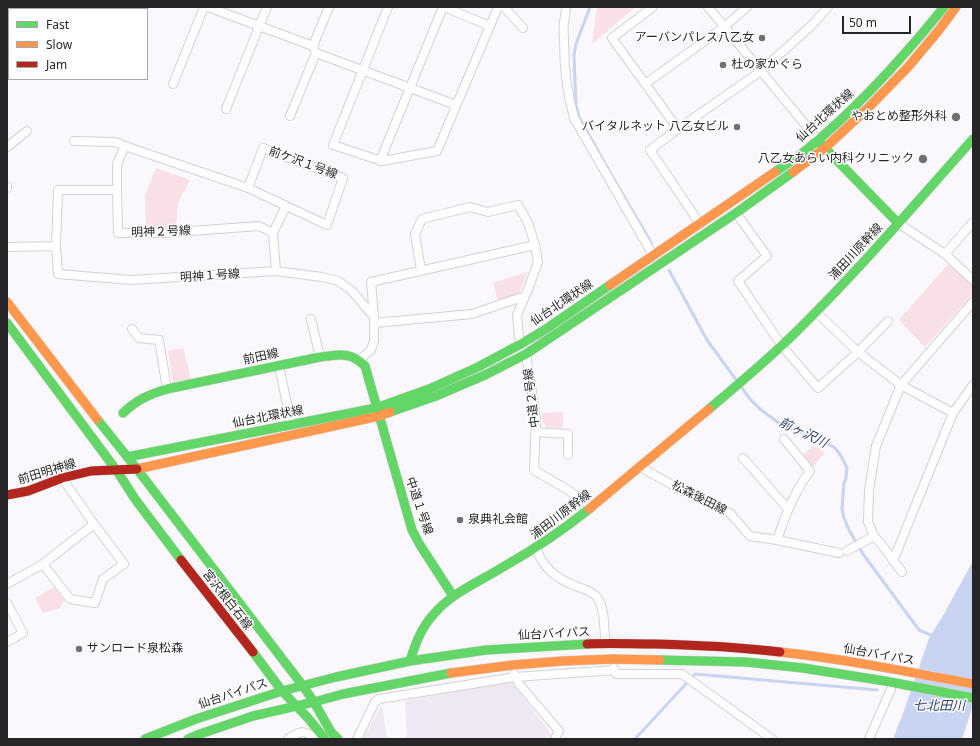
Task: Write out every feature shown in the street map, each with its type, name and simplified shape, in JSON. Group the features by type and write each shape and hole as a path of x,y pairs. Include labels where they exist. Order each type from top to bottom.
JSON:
{"main road":[{"name":"仙台北環状線","path":"127,457 291,424 378,412 478,367 521,344 546,329 805,151 858,104 888,73 944,7"},
{"name":"仙台北環状線","path":"117,471 138,469 378,412 436,396 485,375 526,354 736,213 780,182 824,148 908,67 956,7"},
{"name":"浦田川原幹線","path":"410,661 415,644 425,624 439,608 453,596 536,548 564,529 750,375 782,346 816,312 973,139"},
{"path":"818,140 824,148 898,223"},
{"name":"宮沢根白石線","path":"7,302 111,438 138,469 314,702 326,725 338,739"},
{"name":"宮沢根白石線","path":"7,323 175,552 282,691 308,718 325,739"},
{"name":"前田線","path":"123,413 134,403 167,388 320,357 343,354 360,360"},
{"path":"360,360 365,366 378,412"},
{"name":"中道１号線","path":"378,412 412,530 453,596"},
{"path":"117,471 127,457"},
{"name":"前田明神線","path":"7,495 28,491 62,478 91,471 117,471"},
{"name":"仙台バイパス","path":"145,739 196,719 282,691 336,677 410,661 486,650 606,643 746,648 802,654 890,668 973,684"},
{"name":"仙台バイパス","path":"188,739 253,716 343,694 462,671 562,661 613,659 746,662 803,668 885,681 973,698"}],"street":[{"path":"172,84 204,7"},
{"path":"208,7 259,26 363,70 456,105"},
{"path":"226,109 267,7"},
{"path":"290,116 329,7"},
{"path":"388,7 333,145 380,161 437,151 498,7"},
{"path":"380,161 444,7 490,26"},
{"path":"504,7 523,28"},
{"path":"566,7 564,23 566,73 574,118 650,250 652,256"},
{"path":"653,7 612,38 678,130"},
{"path":"708,7 818,140"},
{"path":"645,84 724,27 747,7"},
{"path":"700,224 650,150 761,71 811,26 828,7"},
{"path":"7,147 27,132"},
{"name":"前ケ沢１号線","path":"74,142 115,142 248,188 327,225 343,178 264,148 248,188"},
{"path":"7,247 56,246 58,190 117,190 118,164 124,146"},
{"name":"明神２号線","path":"117,190 118,233 163,233 259,226 273,233"},
{"path":"421,270 415,234 422,219 470,207 488,212 518,205 528,223 535,245 538,262 517,315 521,344"},
{"path":"276,271 273,233 286,206"},
{"path":"736,213 767,256 738,281 782,346 818,388 858,352 888,321"},
{"path":"945,254 973,222"},
{"path":"898,223 945,254 973,280"},
{"path":"360,360 371,350 374,342 371,282 535,245"},
{"name":"明神１号線","path":"56,246 58,274 131,280 276,271 322,277 338,281 351,290 374,320"},
{"path":"374,320 472,314 524,296"},
{"path":"902,572 874,536 868,522 869,490 876,446 901,384 973,302"},
{"path":"816,312 858,352 901,384 954,413"},
{"path":"311,319 320,357"},
{"path":"132,329 139,338 159,340 167,388"},
{"name":"中道２号線","path":"526,354 536,418 534,470 568,490 592,507"},
{"path":"278,366 291,424"},
{"path":"893,561 954,413 973,385"},
{"path":"536,432 568,434 568,456"},
{"path":"777,540 788,508 801,483 810,471 784,439"},
{"path":"743,458 788,508"},
{"name":"松森後田線","path":"640,467 685,492 730,513 750,536 846,551 874,536"},
{"path":"43,564 70,599 95,603 103,580 124,564 62,478"},
{"path":"7,584 43,564 94,524"},
{"path":"536,548 539,558 551,572 596,596 603,611 606,643"},
{"path":"7,603 23,633 7,642"},
{"path":"613,659 616,674 682,674 772,739"},
{"path":"513,665 515,677 519,684 559,730 555,739"},
{"path":"357,739 375,702 379,699 515,677 615,670"},
{"path":"869,739 891,689"},
{"path":"288,739 300,732 304,732 314,739"}],"shaded area":[{"path":"597,7 635,7 592,44"},
{"path":"156,168 190,180 178,203 176,228 146,228 145,196"},
{"path":"948,264 973,284 973,294 925,347 899,320"},
{"path":"528,272 519,293 498,301 493,283"},
{"path":"183,348 191,379 173,382 168,351"},
{"path":"563,412 563,425 560,428 547,427 542,421 542,413"},
{"path":"813,446 819,448 825,453 812,468 802,456"},
{"path":"54,587 64,600 60,608 43,613 35,598"},
{"path":"510,680 553,736 552,739 406,739 405,701"},
{"path":"382,705 387,739 363,739"}],"water":[{"name":"七北田川","path":"973,561 973,705 962,739 893,739 929,638"}],"waterway":[{"path":"590,7 576,44 574,55 576,105 579,117 652,244"},
{"name":"前ヶ沢川","path":"669,270 707,340 750,399 760,409 780,424 820,439 835,448 841,456 847,468 842,509 849,530 863,554 919,630 933,636"},
{"path":"635,739 695,674 877,690"}],"traffic: fast":[{"path":"775,172 805,151 843,118 896,64 944,7"},
{"path":"709,409 777,350 822,306 888,236 973,139"},
{"path":"819,142 898,223"},
{"path":"390,412 436,396 485,375 526,354 736,213 793,172"},
{"path":"127,457 376,408 429,389 478,367 546,329 610,285"},
{"path":"7,323 181,560"},
{"path":"123,413 144,398 167,389 333,355 349,356 360,361 365,366 412,530 453,596"},
{"path":"97,419 303,686 331,732 338,739"},
{"path":"410,661 416,643 425,625 448,600 536,547 589,509"},
{"path":"145,739 196,719 282,691 336,677 410,661 486,650 587,644"},
{"path":"253,652 282,691 308,718 325,739"},
{"path":"660,660 746,662 803,668 885,681 973,698"},
{"path":"188,739 253,716 343,694 451,673"}],"traffic: slow":[{"path":"793,172 825,148 869,107 908,67 956,7"},
{"path":"610,285 775,172"},
{"path":"7,302 97,419"},
{"path":"589,509 709,409"},
{"path":"137,469 379,416 390,412"},
{"path":"780,652 853,662 973,684"},
{"path":"451,673 513,665 562,661 613,659 660,660"}],"traffic: jam":[{"path":"7,495 28,491 62,478 91,471 137,469"},
{"path":"181,560 253,652"},
{"path":"587,644 686,645 780,652"}],"place":[{"name":"アーバンパレス八乙女","path":"762,38"},
{"name":"杜の家かぐら","path":"723,65"},
{"name":"やおとめ整形外科","path":"956,117"},
{"name":"バイタルネット 八乙女ビル","path":"737,127"},
{"name":"八乙女あらい内科クリニック","path":"923,159"},
{"name":"泉典礼会館","path":"460,520"},
{"name":"サンロード泉松森","path":"79,649"}]}
